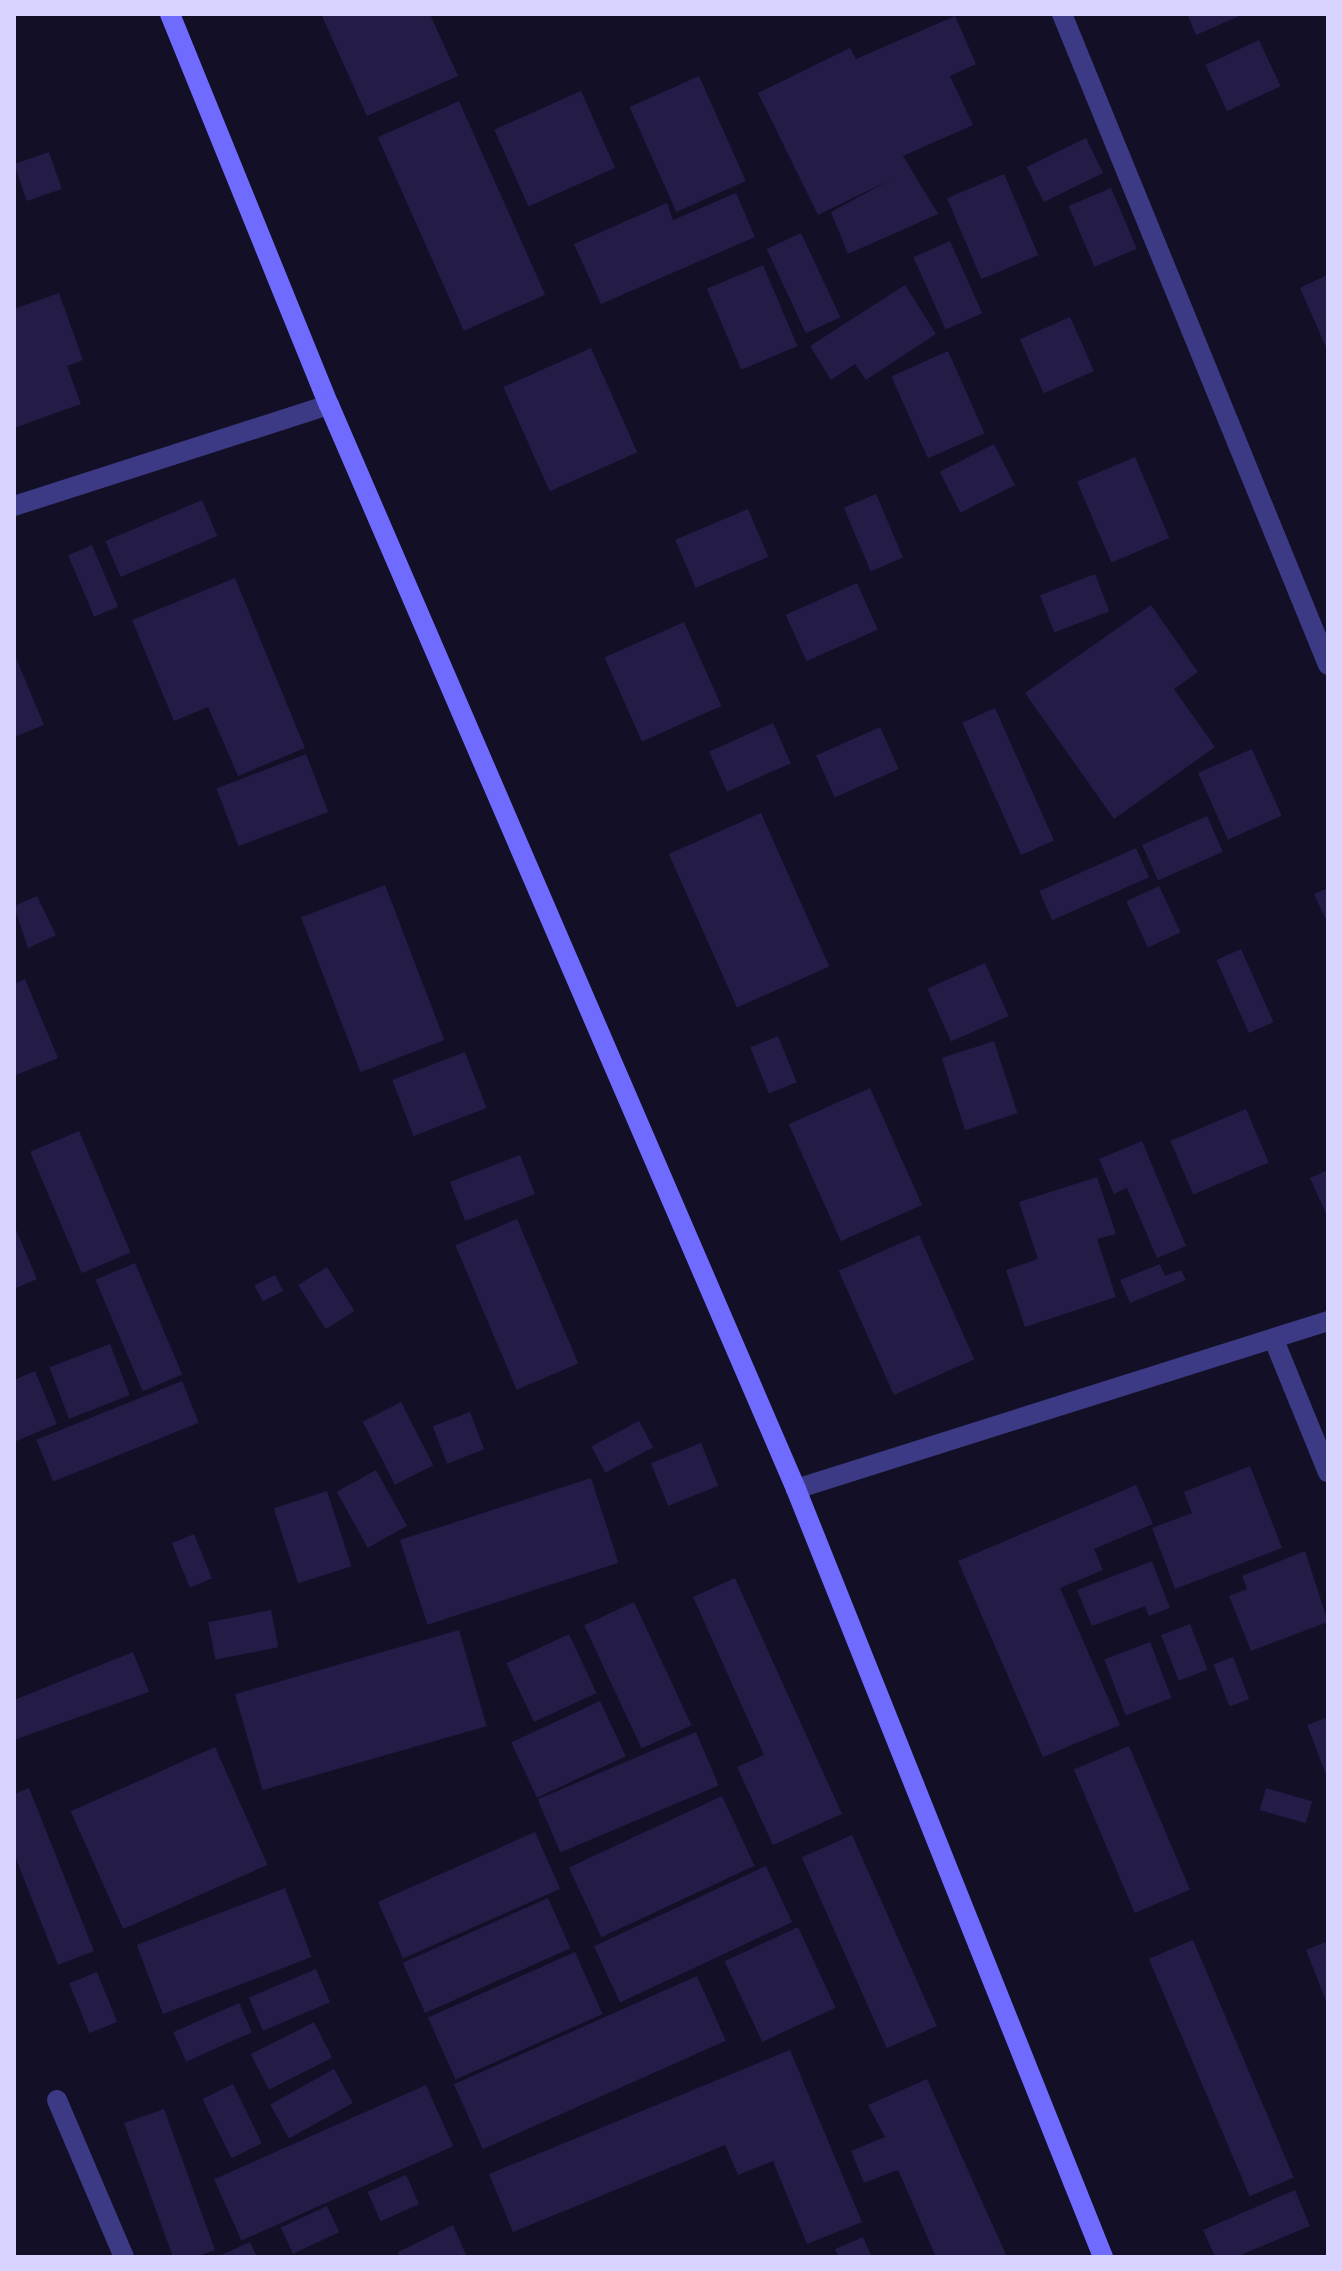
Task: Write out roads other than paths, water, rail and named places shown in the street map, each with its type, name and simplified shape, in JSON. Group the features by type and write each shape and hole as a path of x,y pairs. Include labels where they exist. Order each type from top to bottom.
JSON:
{"main road":[{"path":"170,14 329,405 796,1489 1103,2257"}],"street":[{"path":"1062,14 1328,665"},
{"path":"14,506 329,405"},
{"path":"796,1489 1328,1321"},
{"path":"1274,1340 1328,1472"},
{"path":"57,2100 124,2257"}]}
